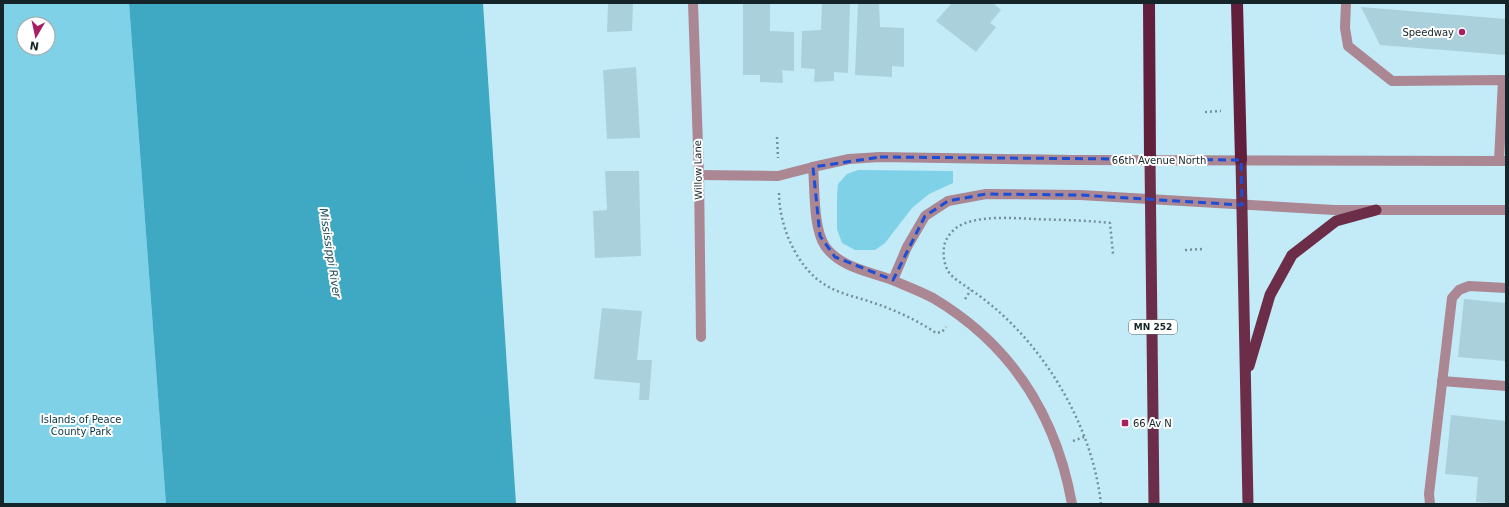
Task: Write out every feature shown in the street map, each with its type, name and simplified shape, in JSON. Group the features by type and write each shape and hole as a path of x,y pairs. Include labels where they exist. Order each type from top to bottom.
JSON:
{"highway":[{"name":"MN 252","path":"1149,3 1154,504"},
{"path":"1237,3 1248,504"},
{"path":"1246,378 1270,295 1292,256 1336,221 1376,210"}],"street":[{"name":"Willow Lane","path":"693,3 699,175 701,337"},
{"path":"1346,3 1345,28 1348,46 1392,81 1505,80 1502,161"},
{"name":"66th Avenue North","path":"699,175 778,176 849,159 880,157 1150,160 1502,161"},
{"path":"813,167 817,221 820,236 826,247 835,257 846,263 893,280 932,298 955,313 996,347 1012,365 1028,387 1046,420 1060,455 1069,485 1072,504"},
{"path":"893,280 908,247 925,216 948,201 986,194 1080,195 1334,210 1506,210"},
{"path":"1430,504 1429,494 1452,298 1459,290 1469,286 1506,288"},
{"path":"1442,381 1506,386"}],"path":[{"path":"1205,112 1221,111"},
{"path":"1101,504 1094,464 1080,427 1062,390 1047,366 1023,335 997,310 955,279 948,270 943,256 944,244 950,233 958,226 981,220 1003,218 1110,222 1113,254"},
{"path":"1185,250 1203,249"}],"highlighted area":[{"path":"880,157 1241,160 1242,205 1080,195 986,194 948,201 925,216 893,280 835,257 820,236 813,167"}],"green space":[{"name":"Islands of Peace County Park","path":"3,3 129,3 166,504 3,504"},
{"path":"858,170 953,171 953,183 929,194 912,208 885,243 875,250 855,250 842,243 837,229 837,194 838,184 847,174"}],"water":[{"name":"Mississippi River","path":"129,3 483,3 516,504 166,504"}],"building":[{"path":"608,3 633,3 632,31 607,32"},
{"path":"743,3 770,3 770,31 794,32 794,71 782,70 783,83 760,82 760,75 743,75"},
{"path":"822,3 850,3 848,73 834,72 834,81 814,82 815,69 801,68 802,31 821,30"},
{"path":"858,3 879,3 880,27 904,28 904,67 892,66 892,77 855,75"},
{"path":"952,3 993,3 1001,10 990,23 996,27 976,52 936,21"},
{"path":"1361,7 1506,19 1506,55 1380,45"},
{"path":"636,67 640,138 607,139 603,70"},
{"path":"605,171 639,171 641,256 595,258 593,211 607,210"},
{"path":"1464,299 1506,303 1506,361 1458,357"},
{"path":"602,308 642,311 637,360 652,360 649,400 639,400 640,383 594,379"},
{"path":"1451,415 1506,421 1506,504 1476,502 1478,477 1445,474"}],"place":[{"name":"Speedway","path":"1462,32"},
{"name":"66 Av N","path":"1125,423"}]}
